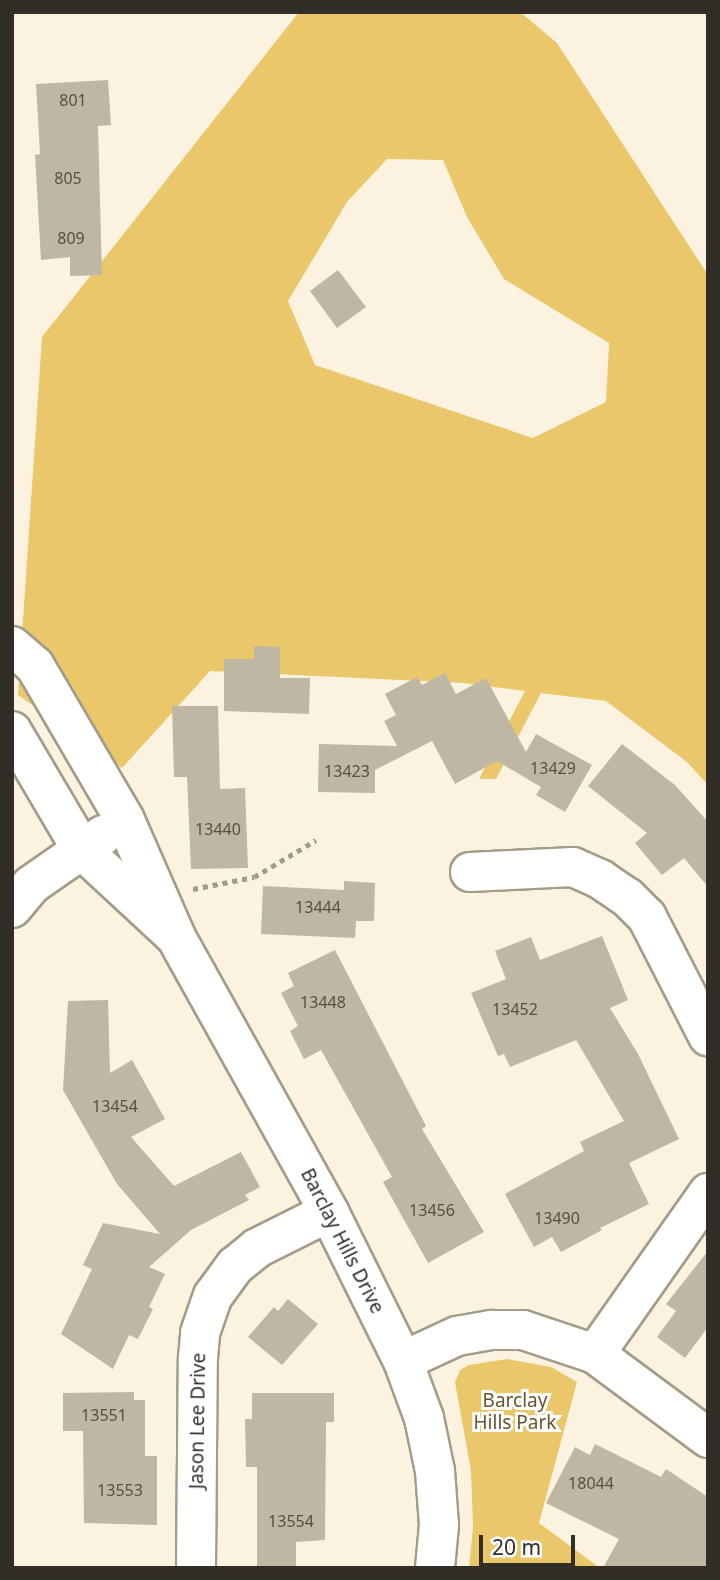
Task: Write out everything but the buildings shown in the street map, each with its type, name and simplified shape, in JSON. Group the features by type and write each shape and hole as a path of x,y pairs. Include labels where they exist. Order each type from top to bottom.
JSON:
{"street":[{"name":"Barclay Hills Drive","path":"12,646 35,666 125,820 176,937 329,1212 403,1361 424,1418 435,1471 439,1525 435,1568"},
{"name":"Barclay Hills Drive","path":"12,732 82,850 176,937"},
{"path":"12,908 31,885 125,820"},
{"path":"470,872 572,867 600,879 627,897 647,917 708,1036"},
{"path":"595,1354 708,1192"},
{"name":"Jason Lee Drive","path":"196,1568 200,1333 214,1296 235,1266 257,1248 329,1212"},
{"path":"403,1361 457,1336 492,1330 523,1330 595,1354 708,1438"}],"path":[{"path":"158,896 254,877 316,840"}],"green space":[{"path":"299,12 520,12 557,43 708,275 708,785 687,762 606,701 541,693 496,779 479,779 525,691 463,683 210,671 122,768 18,695 42,337","holes":["387,159 443,160 467,217 504,279 609,343 606,402 533,438 315,365 288,301 347,202"]},
{"name":"Barclay Hills Park","path":"507,1359 551,1367 577,1382 539,1523 600,1568 469,1568 473,1527 471,1471 455,1382 460,1370 469,1365"}]}
